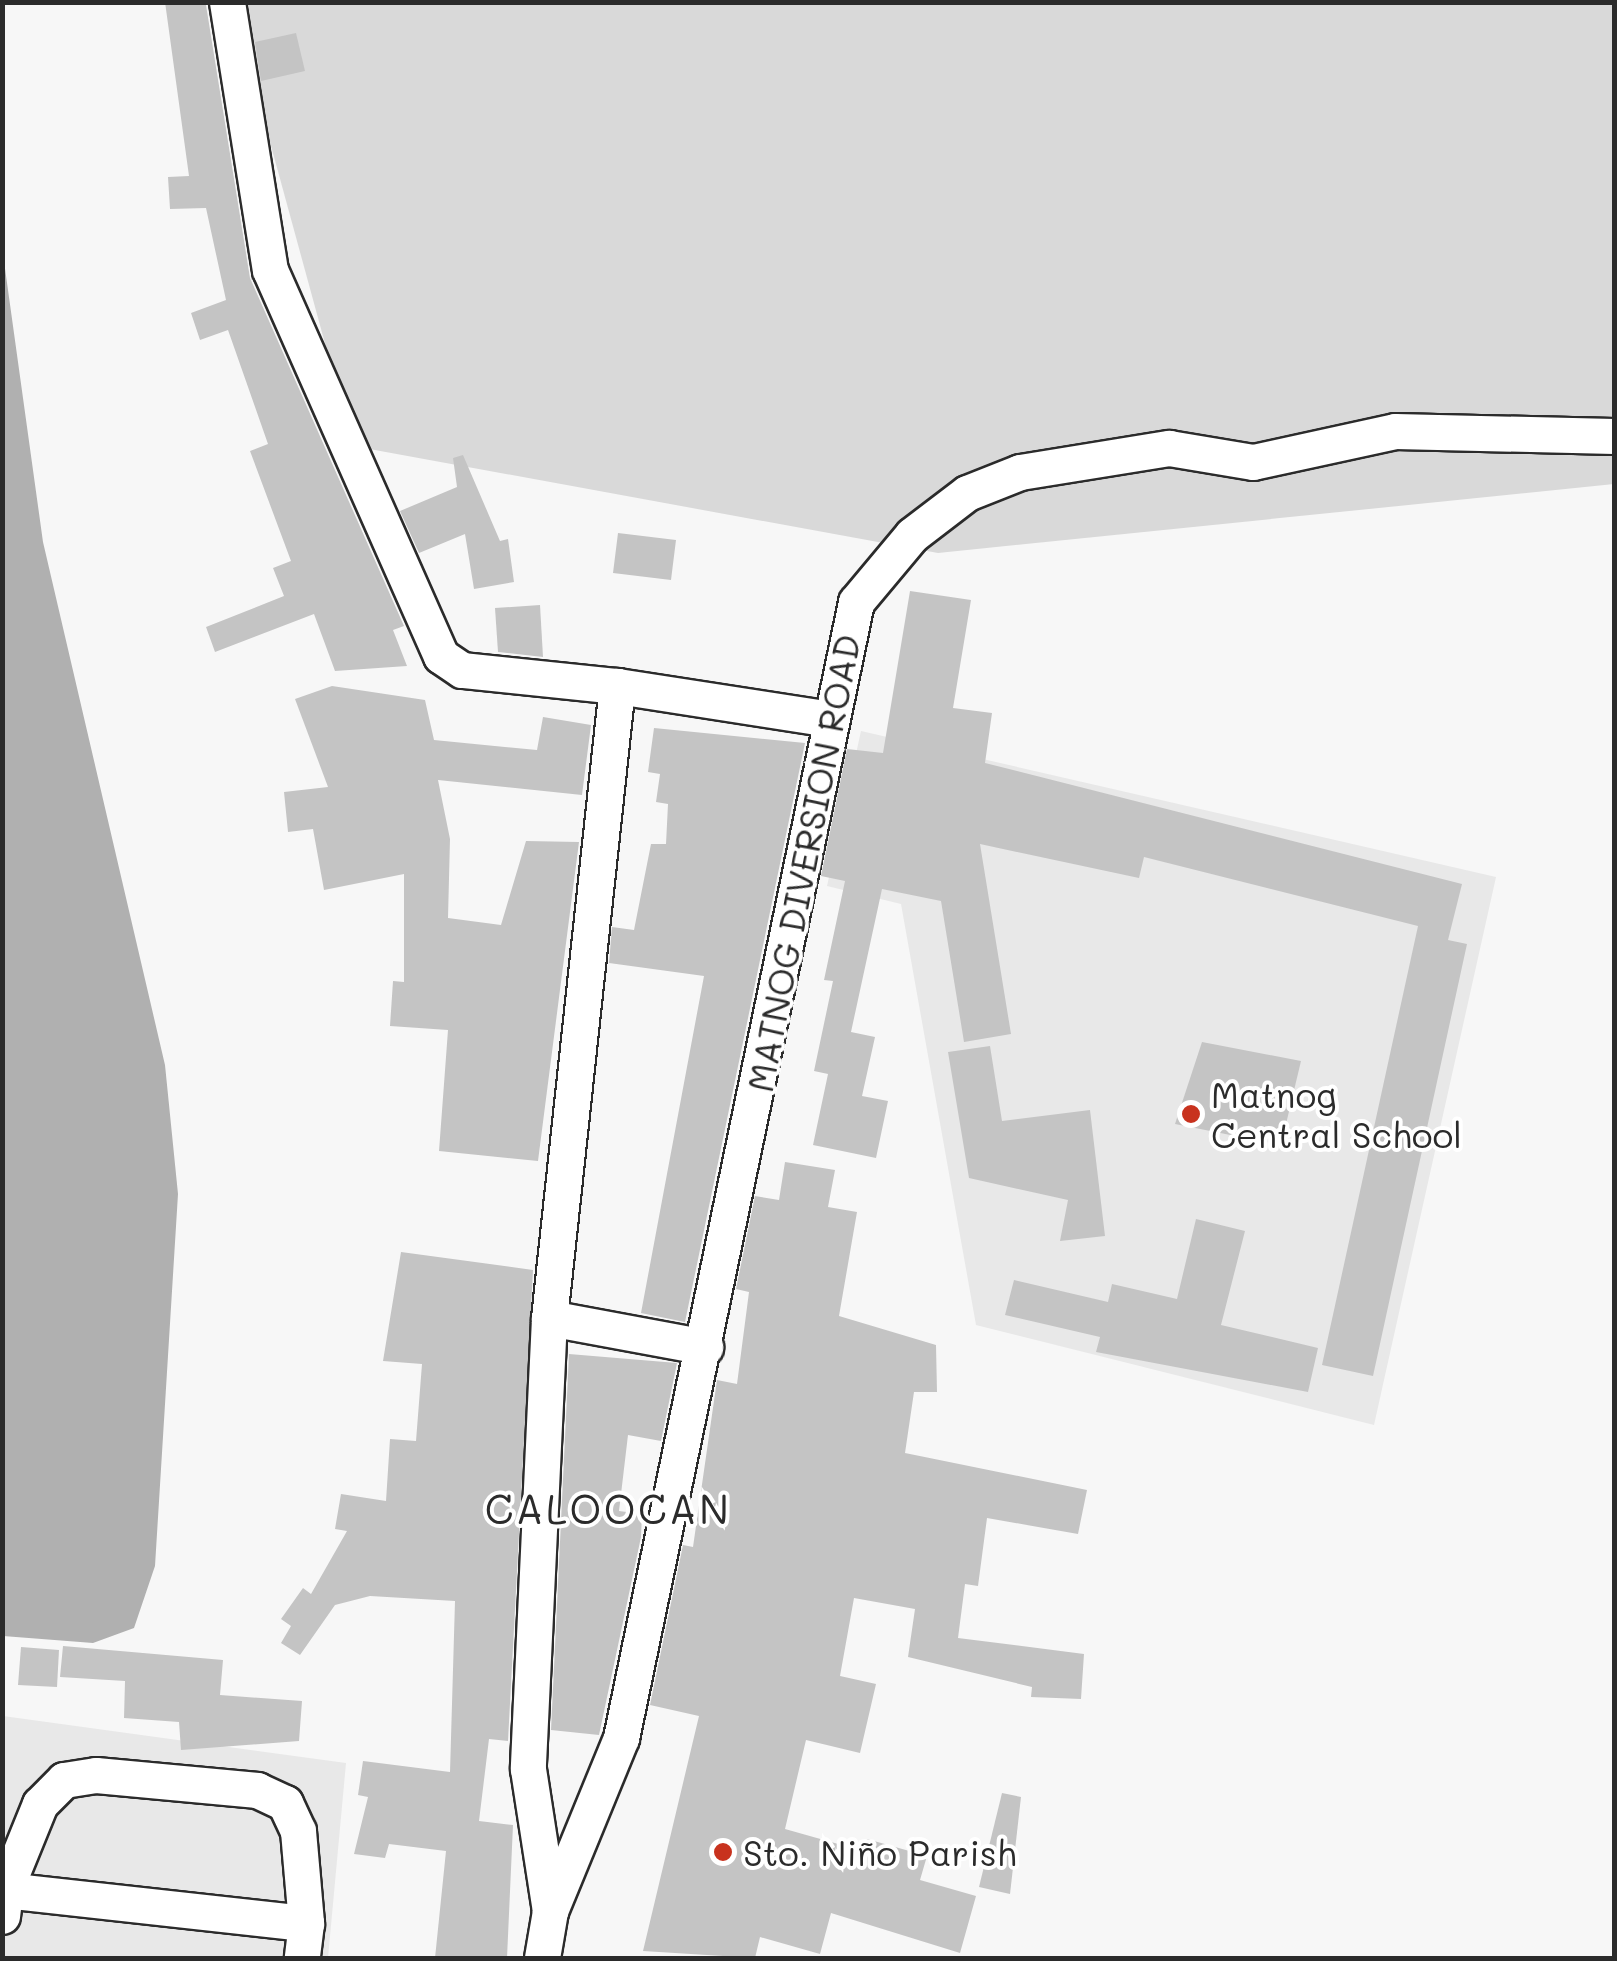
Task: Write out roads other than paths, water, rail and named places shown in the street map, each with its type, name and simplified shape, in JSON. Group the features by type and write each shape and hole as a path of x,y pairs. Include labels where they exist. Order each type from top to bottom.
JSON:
{"street":[{"path":"227,2 270,270 441,656 462,670 618,686 831,719"},
{"name":"MATNOG DIVERSION ROAD","path":"550,1911 620,1738 705,1347 856,602 912,535 967,493 1020,472 1168,448 1253,462 1395,431 1614,436"},
{"path":"542,1958 550,1911 528,1770 549,1318 618,686"},
{"path":"549,1318 705,1347"},
{"path":"302,1958 306,1923 298,1831 285,1803 257,1790 96,1774 64,1780 40,1804 4,1903 306,1923"}],"place":[{"name":"Matnog Central School","path":"1191,1114"},
{"name":"Sto. Niño Parish","path":"723,1852"}],"district":[{"name":"CALOOCAN","path":"608,1508"}]}
